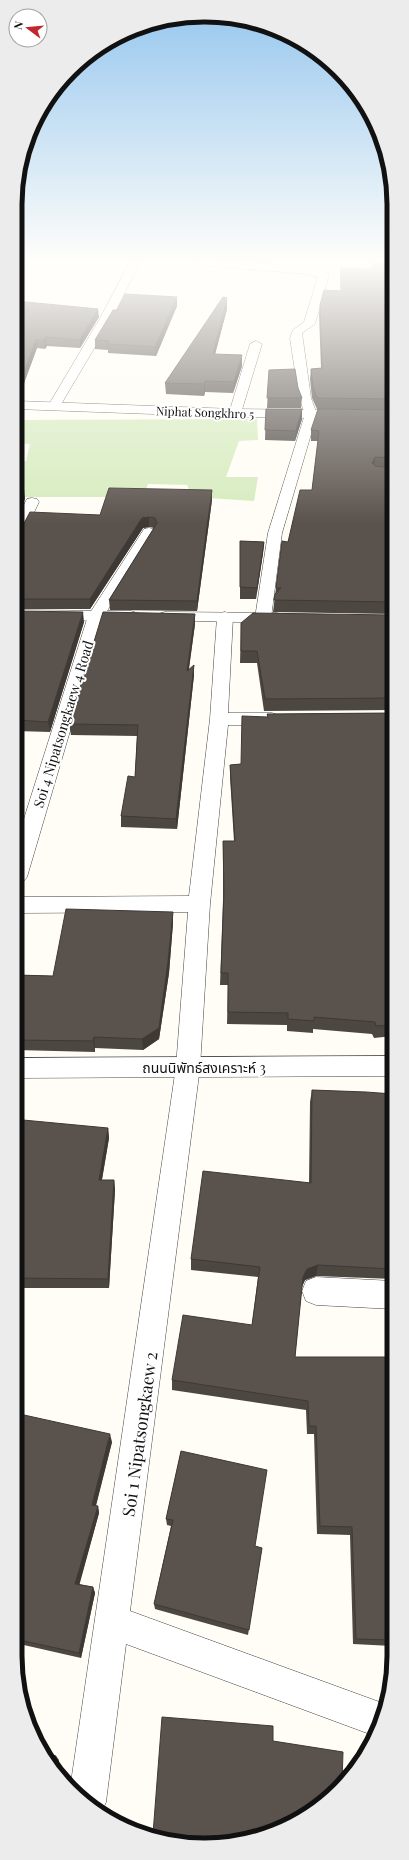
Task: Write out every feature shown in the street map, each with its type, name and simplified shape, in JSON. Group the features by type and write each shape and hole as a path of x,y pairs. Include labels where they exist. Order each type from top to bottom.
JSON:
{"street":[{"path":"54,406 88,349"},
{"path":"234,414 254,349"},
{"path":"263,618 275,533 310,414 305,398 298,349"},
{"name":"Niphat Songkhro 5","path":"22,405 234,414 387,415"},
{"path":"22,522 32,502"},
{"name":"Soi 4 Nipatsongkaew 4 Road","path":"22,858 96,616 149,532"},
{"path":"22,615 293,618"},
{"name":"Soi 1 Nipatsongkaew 2","path":"89,1797 188,1067 199,904 219,719 225,617"},
{"path":"219,719 290,719"},
{"path":"22,905 199,904"},
{"name":"ถนนนิพัทธ์สงเคราะห์ 3","path":"22,1068 387,1066"},
{"path":"316,1292 387,1295"},
{"path":"113,1622 375,1718"}],"green space":[{"path":"257,419 258,440 239,441 226,477 258,477 254,501 192,497 187,485 148,484 143,497 22,497 22,461 26,461 30,444 22,443 22,420"}],"building":[{"path":"22,349 33,349 22,377"},
{"path":"188,349 214,349 213,354 242,355 234,382 205,381 204,384 165,383"},
{"path":"321,349 387,349 387,399 317,398 313,387 311,369 322,368"},
{"path":"295,369 298,388 302,398 267,398 269,370"},
{"path":"266,409 302,409 296,431 265,430"},
{"path":"318,409 387,410 387,458 375,457 372,463 375,466 387,467 387,602 274,600 275,594 281,588 276,588 282,541 288,542 300,490 312,490 319,431 311,430"},
{"path":"109,488 212,490 197,601 109,600 157,523 155,518 149,517 142,518 90,599 22,599 22,527 30,512 100,515"},
{"path":"240,541 264,542 257,588 240,587"},
{"path":"22,611 83,612 48,722 22,720"},
{"path":"103,612 195,614 187,671 194,665 176,819 121,816 128,776 135,777 138,725 69,724"},
{"path":"253,613 387,615 387,698 265,699 257,651 241,651 241,623"},
{"path":"387,713 387,1025 376,1026 375,1022 314,1017 314,1021 288,1019 288,1013 228,1012 228,973 221,973 224,892 223,841 235,841 230,765 241,764 242,716 268,717 267,714"},
{"path":"66,909 173,912 159,1028 142,1039 94,1037 93,1041 22,1040 22,975 53,976"},
{"path":"312,1090 387,1094 387,1269 318,1265 307,1269 303,1277 295,1357 387,1357 387,1640 356,1639 352,1527 320,1526 316,1426 309,1426 308,1401 172,1380 183,1315 252,1325 260,1267 191,1259 203,1171 311,1183"},
{"path":"23,1120 108,1128 99,1180 114,1180 108,1279 22,1278"},
{"path":"22,1415 110,1434 92,1505 98,1506 75,1584 93,1587 79,1653 22,1641"},
{"path":"181,1451 267,1470 255,1546 262,1548 249,1630 154,1604 173,1520 166,1519"},
{"path":"162,1717 273,1726 273,1741 343,1752 342,1776 334,1785 296,1814 274,1824 252,1832 216,1838 193,1838 153,1831"}]}
